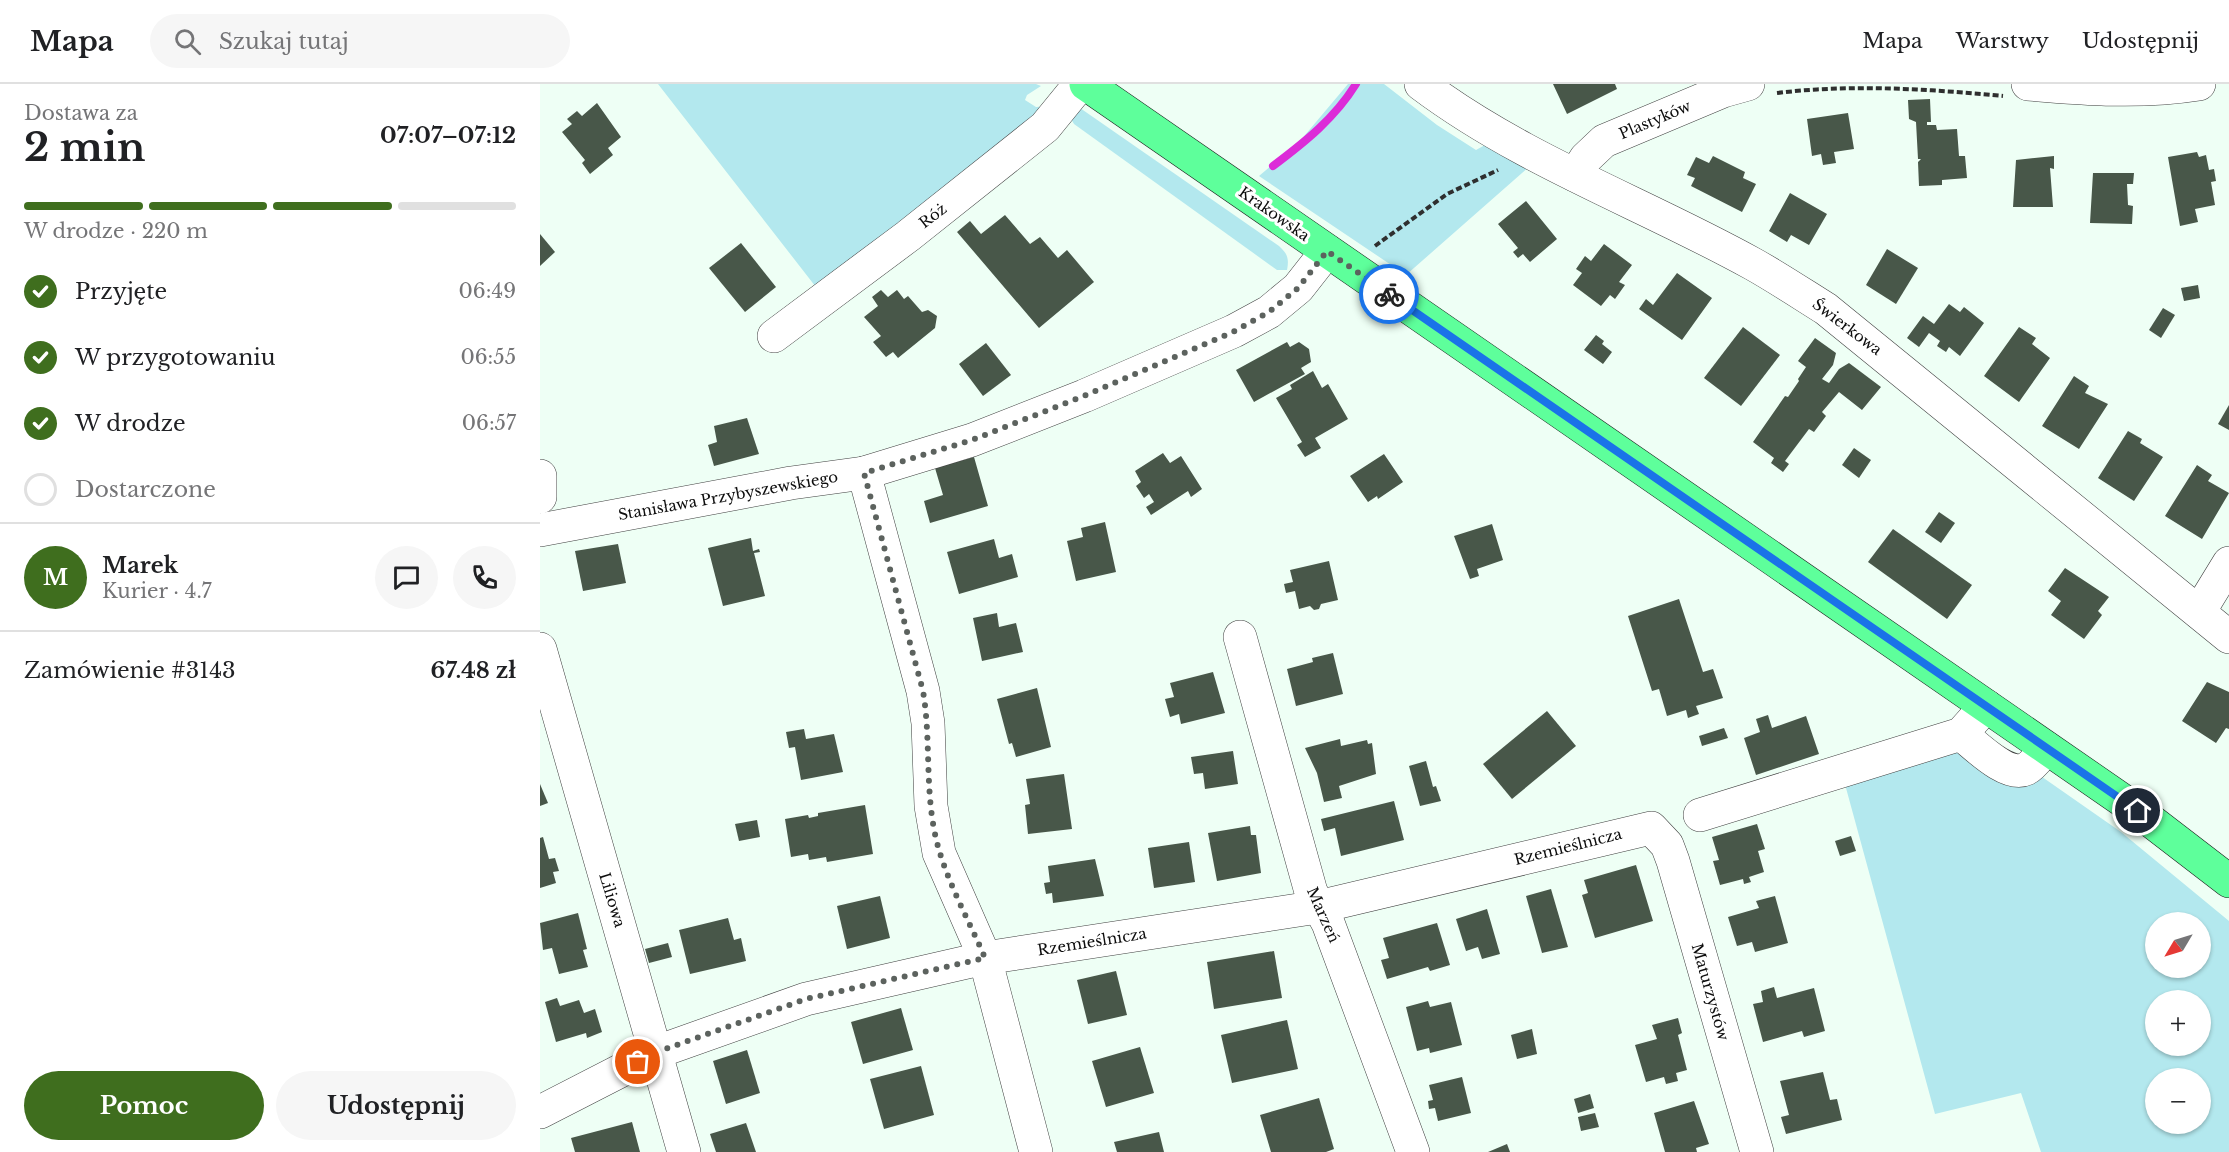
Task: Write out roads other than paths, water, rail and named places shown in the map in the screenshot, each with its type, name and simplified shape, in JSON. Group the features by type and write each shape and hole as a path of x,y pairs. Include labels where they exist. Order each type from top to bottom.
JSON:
{"main road":[{"name":"Krakowska","path":"1086,84 2138,811 2229,880"}],"street":[{"name":"Róż","path":"774,336 908,236 1046,127 1080,84"},
{"name":"Świerkowa","path":"1421,84 1456,110 1575,175 1753,264 1826,309 2229,637"},
{"path":"2022,91 2123,91 2166,89 2199,84"},
{"name":"Plastyków","path":"1575,175 1586,158 1604,141 1723,91 1757,89"},
{"name":"Stanisława Przybyszewskiego","path":"540,530 791,483 864,473 972,440 1084,396 1233,332 1269,312 1298,288 1327,251"},
{"path":"864,473 923,691 928,723 931,806 939,853 985,958 1036,1152"},
{"path":"540,477 540,497"},
{"path":"2199,612 2229,562"},
{"name":"Marzeń","path":"1240,637 1311,892 1328,922 1413,1152"},
{"name":"Liliowa","path":"540,648 684,1152"},
{"path":"1700,815 1961,734 1986,706"},
{"path":"1961,734 2000,765 2013,770 2029,767 2046,748"},
{"name":"Rzemieślnicza","path":"540,1112 657,1052 806,999 985,958 1318,907 1639,829 1651,828 1659,834"},
{"name":"Maturzystów","path":"1659,834 1673,861 1757,1152"}],"waterway":[{"path":"1273,166 1329,119 1356,84"}]}
